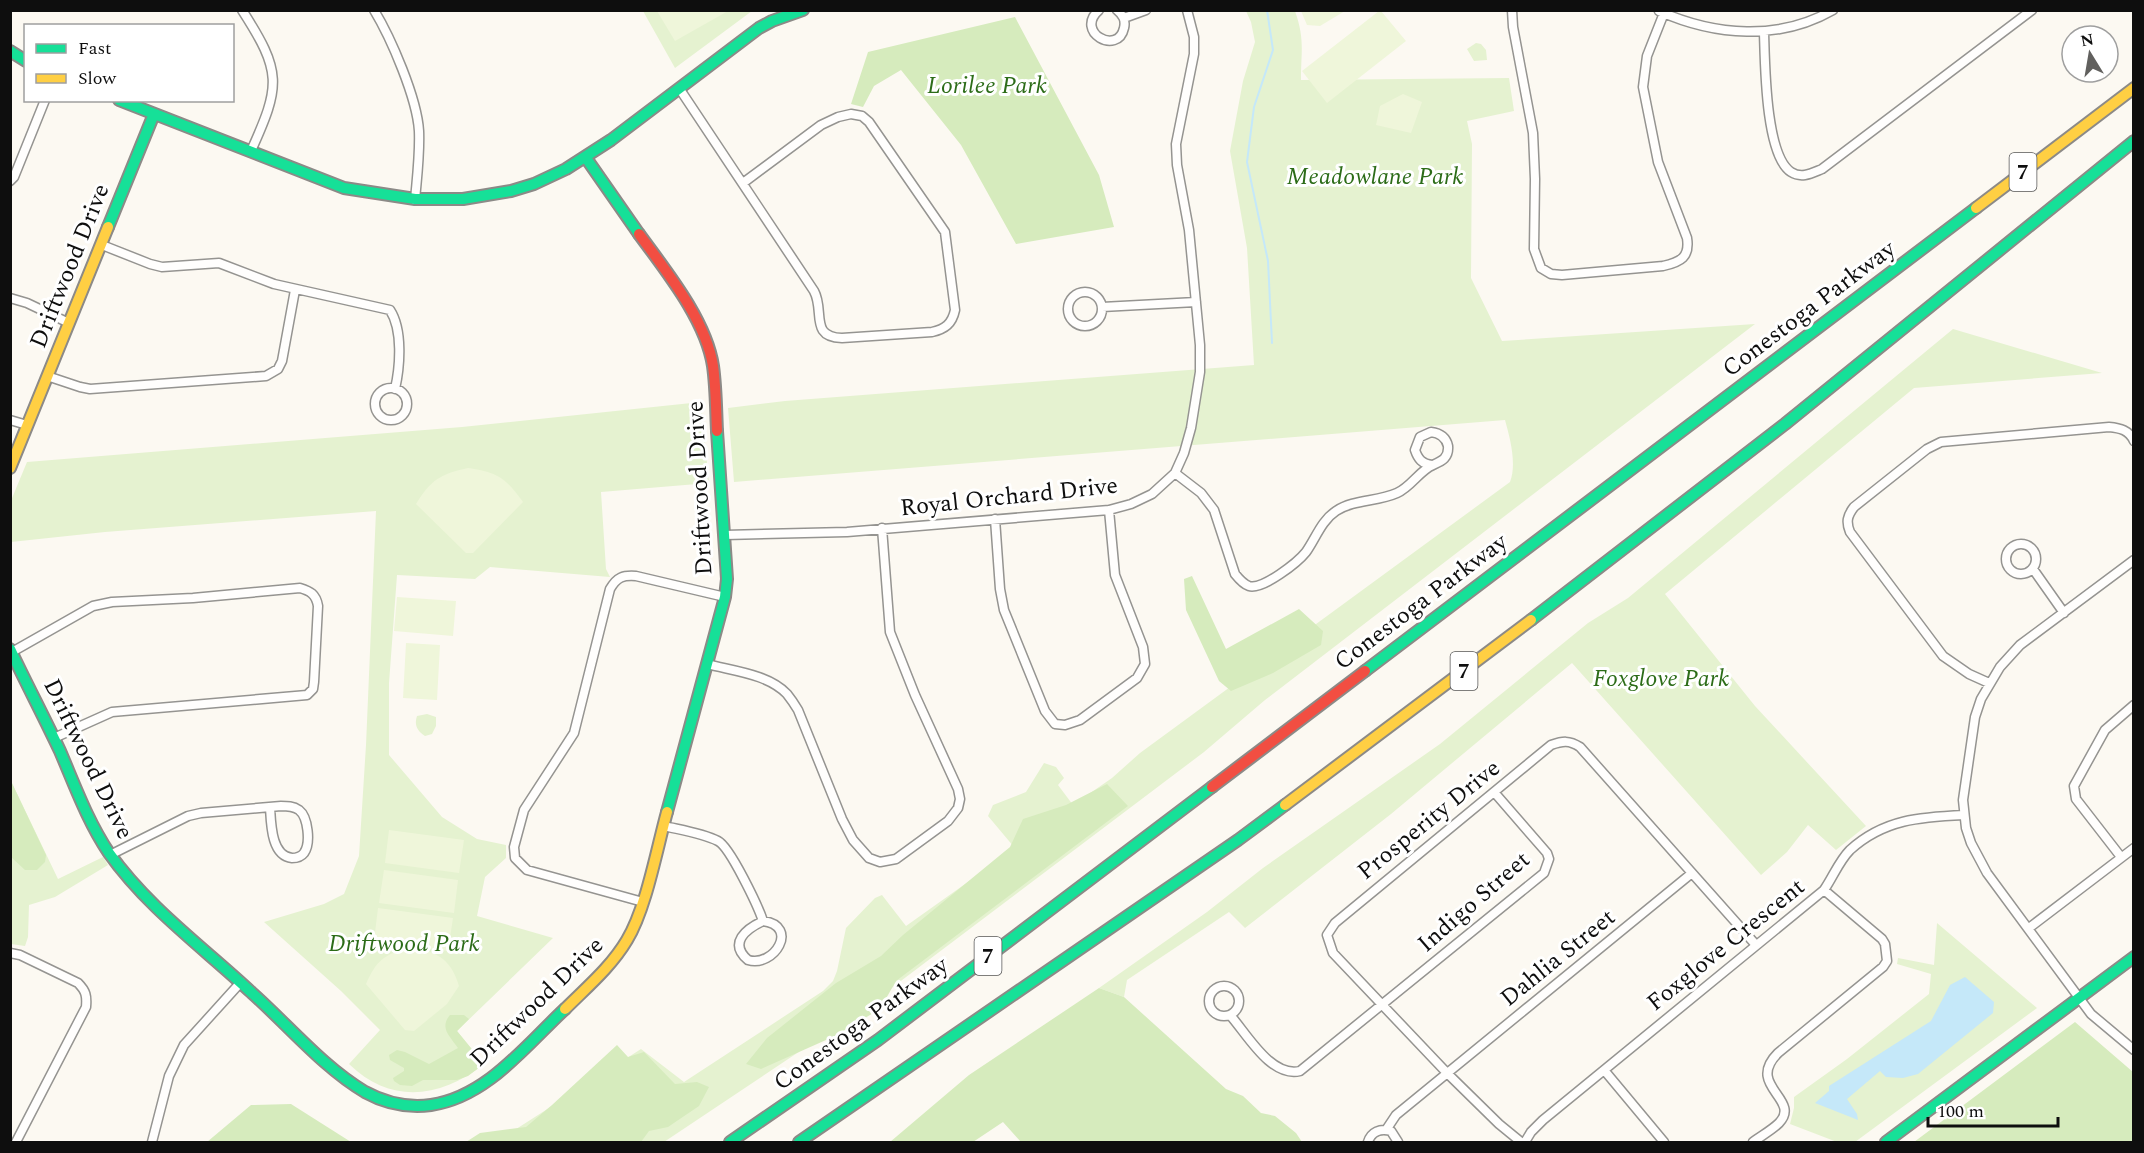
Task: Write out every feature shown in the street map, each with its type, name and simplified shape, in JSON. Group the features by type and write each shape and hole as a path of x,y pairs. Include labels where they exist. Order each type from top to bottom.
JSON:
{"main road":[{"path":"124,102 344,188 377,196 415,200 451,200 532,184 586,158 759,28 803,10"},
{"path":"10,51 24,61"},
{"name":"Conestoga Parkway","path":"730,1143 887,1033 2133,88"},
{"name":"Driftwood Drive","path":"10,468 154,114"},
{"name":"7","path":"799,1143 1238,840 1634,543 1785,424 2133,141"},
{"name":"Driftwood Drive","path":"11,651 54,738 90,821 110,855 156,908 241,982 341,1076 370,1095 389,1103 414,1106 441,1103 472,1091 494,1076 596,979 623,948 638,918 707,664 727,579 726,535 713,366 708,343 698,322 645,241 586,158"},
{"path":"1886,1143 2133,957"}],"street":[{"path":"242,10 269,55 274,80 272,100 251,151"},
{"path":"374,10 387,32 417,113 419,130 415,200"},
{"path":"1099,10 1092,19 1092,29 1099,38 1107,41 1121,34 1125,24 1124,18 1117,10"},
{"path":"1124,18 1146,10"},
{"name":"Royal Orchard Drive","path":"726,535 847,532 1109,510 1131,504 1152,494 1175,472 1184,453 1191,428 1200,372 1189,230 1177,165 1176,144 1194,54 1194,37 1187,10"},
{"path":"1512,10 1513,27 1533,133 1534,249 1541,268 1551,274 1562,275 1663,266 1678,263 1686,256 1689,247 1687,238 1658,162 1643,87 1647,56 1662,12 1701,25 1739,33 1788,28 1814,21 1833,10"},
{"path":"1764,32 1765,86 1772,130 1782,159 1791,172 1806,176 1822,169 2032,10"},
{"path":"679,88 816,297 819,325 825,334 842,338 932,332 942,330 951,322 955,310 945,232 869,122 862,116 851,114 838,117 822,125 743,183"},
{"path":"10,181 14,177 44,102"},
{"path":"102,245 162,267 219,263 295,290 390,310 397,325 400,367 395,389"},
{"path":"47,376 90,388 266,376 278,369 282,361 295,290"},
{"path":"1088,293 1096,297 1102,307 1095,323 1085,326 1075,323 1068,309 1075,296 1088,293"},
{"path":"10,298 27,303 69,323"},
{"path":"1102,307 1196,302"},
{"path":"10,420 27,425"},
{"path":"1989,683 1969,674 1938,651 1850,532 1847,525 1849,514 1854,507 1927,449 1941,442 2109,427 2120,428 2127,432 2133,441"},
{"path":"1175,472 1201,493 1214,510 1235,574 1242,582 1250,586 1259,586 1267,583 1302,556 1322,525 1337,510 1350,504 1385,498 1399,492 1432,465"},
{"path":"995,519 1000,589 1004,610 1045,711 1055,724 1065,725 1080,720 1127,685 1142,672 1145,664 1143,647 1115,575 1109,510"},
{"path":"707,664 762,679 788,694 798,710 842,819 853,840 869,858 880,862 896,859 948,821 958,808 960,799 958,789 915,695 890,632 882,528"},
{"path":"2133,560 2009,655 1989,683 1975,717 1964,786 1964,815 1977,858 2091,1014 2133,1050"},
{"path":"2032,569 2064,613"},
{"path":"643,902 527,870 515,858 514,847 524,810 574,733 610,589 615,580 625,575 636,576 724,597"},
{"path":"11,651 93,606 112,602 193,598 300,588 314,595 318,606 314,682 313,689 307,695 112,712 54,738"},
{"path":"2121,857 2076,799 2074,786 2105,730 2133,705"},
{"name":"Prosperity Drive","path":"1523,1143 1499,1124 1447,1072 1333,953 1327,935 1331,928 1551,745 1561,741 1571,741 1580,747 1756,945"},
{"name":"Indigo Street","path":"1230,1015 1272,1064 1278,1069 1294,1073 1307,1066 1544,873 1549,859 1547,853 1494,792"},
{"path":"110,855 188,816 201,813 270,807 291,806 305,817 307,846 303,854 295,859 280,853 271,825 270,807"},
{"name":"Foxglove Crescent","path":"1523,1143 1543,1120 1824,890 1850,851 1883,829 1916,818 1964,815"},
{"path":"664,826 723,844 759,908 763,921"},
{"path":"2029,928 2133,848"},
{"name":"Dahlia Street","path":"1368,1143 1372,1134 1386,1130 1396,1115 1447,1072 1692,873"},
{"path":"1753,1143 1780,1122 1783,1117 1784,1106 1767,1078 1768,1064 1887,961 1885,944 1882,939 1824,890"},
{"path":"763,921 777,926 781,932 780,945 771,955 759,962 748,960 741,953 740,940 743,934 763,921"},
{"path":"10,953 20,955 78,983 86,990 87,999 86,1007 16,1143"},
{"path":"152,1143 169,1076 184,1045 241,982"},
{"path":"1604,1070 1664,1143"},
{"path":"1386,1130 1394,1134 1398,1143"}],"green space":[{"path":"643,11 752,11 675,68"},
{"path":"657,11 728,11 675,41"},
{"name":"Meadowlane Park","path":"1246,11 1295,11 1301,38 1301,80 1509,78 1514,111 1467,121 1472,144 1471,278 1502,341 1755,324 1265,700 1204,752 869,1005 664,1142 496,1142 641,1049 684,1082 823,991 833,981 837,971 846,928 875,898 882,895 906,926 1014,847 988,816 993,805 1026,792 1044,763 1056,767 1064,778 1058,785 1073,805 1112,778 1140,753 1510,482 1513,459 1505,420 734,482 728,408 785,401 1254,365 1247,248 1230,151 1243,81 1255,42"},
{"path":"1301,11 1345,11 1320,26 1307,25"},
{"path":"1379,11 1406,41 1327,103 1302,71"},
{"name":"Lorilee Park","path":"1015,17 1099,175 1114,227 1016,244 961,145 901,70 874,86 863,107 851,104 868,52"},
{"path":"1476,43 1481,44 1486,50 1487,60 1474,61 1467,49"},
{"path":"1403,94 1422,102 1411,133 1376,125 1380,106"},
{"name":"Foxglove Park","path":"1953,329 2102,373 1914,388 1665,594 1755,706 1866,826 1836,850 1808,825 1787,852 1761,875 1572,663 1391,814 1245,928 1229,912 1127,980 1124,997 1099,988 1207,912 1263,868 1440,744 1588,623 1628,598"},
{"name":"Driftwood Park","path":"701,402 709,483 601,492 606,569 610,577 490,567 475,579 397,575 389,683 389,755 442,817 477,839 506,845 506,858 485,877 477,916 553,938 457,1031 484,1064 451,1084 433,1090 399,1091 382,1086 365,1077 349,1064 380,1030 341,991 264,922 324,904 344,894 359,856 376,511 105,532 11,542 10,503 27,462 462,427"},
{"path":"468,468 494,474 506,482 523,502 473,553 466,553 416,504 437,479"},
{"path":"1192,576 1226,649 1299,609 1323,631 1321,645 1273,673 1231,691 1219,681 1186,610 1184,579"},
{"path":"397,597 456,601 453,636 394,631"},
{"path":"406,643 440,645 437,700 403,698"},
{"path":"427,714 436,717 436,726 432,734 425,736 418,730 416,722 417,716"},
{"path":"10,779 58,879 103,857 108,865 55,897 29,905 28,937 25,946 11,944"},
{"path":"10,779 46,855 45,862 37,870 25,870 11,857"},
{"path":"1107,784 1128,806 896,981 880,1009 835,1036 761,1069 746,1064 767,1038 836,983 881,956 903,935 1010,847 1023,819 1066,805"},
{"path":"389,830 464,840 459,873 385,863"},
{"path":"384,870 458,880 454,913 379,903"},
{"name":"Driftwood Park","path":"378,908 453,918 448,951 374,941"},
{"path":"1937,923 2037,1008 1855,1142 1837,1142 1790,1124 1794,1097 1847,1059 1929,994 1931,974 1897,964 1898,958 1934,965"},
{"path":"407,948 426,951 440,957 456,976 459,986 447,1004 414,1031 405,1030 366,984 377,964 392,953"},
{"path":"1099,988 1124,997 1226,1089 1243,1096 1261,1113 1275,1116 1296,1133 1302,1142 1021,1142 1003,1122 973,1142 890,1142 969,1075"},
{"path":"450,1015 464,1015 469,1019 457,1031 484,1064 468,1076 457,1080 423,1080 412,1086 400,1085 394,1081 393,1078 404,1071 404,1068 390,1060 389,1055 397,1050 429,1064 458,1048 449,1036 445,1024"},
{"path":"2075,1022 2133,1072 2133,1142 1914,1142"},
{"path":"617,1045 628,1057 644,1052 675,1084 697,1082 709,1087 699,1106 668,1127 649,1131 641,1142 466,1142 480,1133 526,1127"},
{"path":"291,1104 351,1142 207,1142 251,1105"}],"water":[{"path":"1965,977 1994,1002 1993,1013 1918,1074 1903,1078 1886,1077 1880,1071 1847,1099 1857,1114 1858,1120 1815,1103 1829,1091 1829,1086 1931,1021 1950,985"}],"waterway":[{"path":"1267,10 1273,50 1254,107 1247,162 1268,261 1272,343"}],"traffic: fast":[{"path":"124,102 344,188 415,199 463,199 511,191 534,184 566,169 611,140 759,28 803,10"},
{"path":"10,51 24,60"},
{"path":"108,227 154,114"},
{"path":"1531,620 1785,424 2134,141"},
{"path":"586,158 639,234"},
{"path":"1365,671 1976,208"},
{"path":"667,812 725,597 727,579 717,431"},
{"path":"10,649 60,751 82,804 109,853 124,873 177,927 252,993 321,1059 365,1092 389,1102 405,1105 422,1106 451,1100 488,1081 565,1009"},
{"path":"730,1142 878,1040 1212,787"},
{"path":"799,1142 1238,840 1285,805"},
{"path":"1886,1142 2134,957"}],"traffic: slow":[{"path":"1976,208 2134,88"},
{"path":"10,468 108,227"},
{"path":"1285,805 1531,620"},
{"path":"565,1009 614,959 634,927 650,878 667,812"}],"traffic: jam":[{"path":"639,234 684,297 702,331 713,366 717,431"},
{"path":"1212,787 1365,671"}]}
